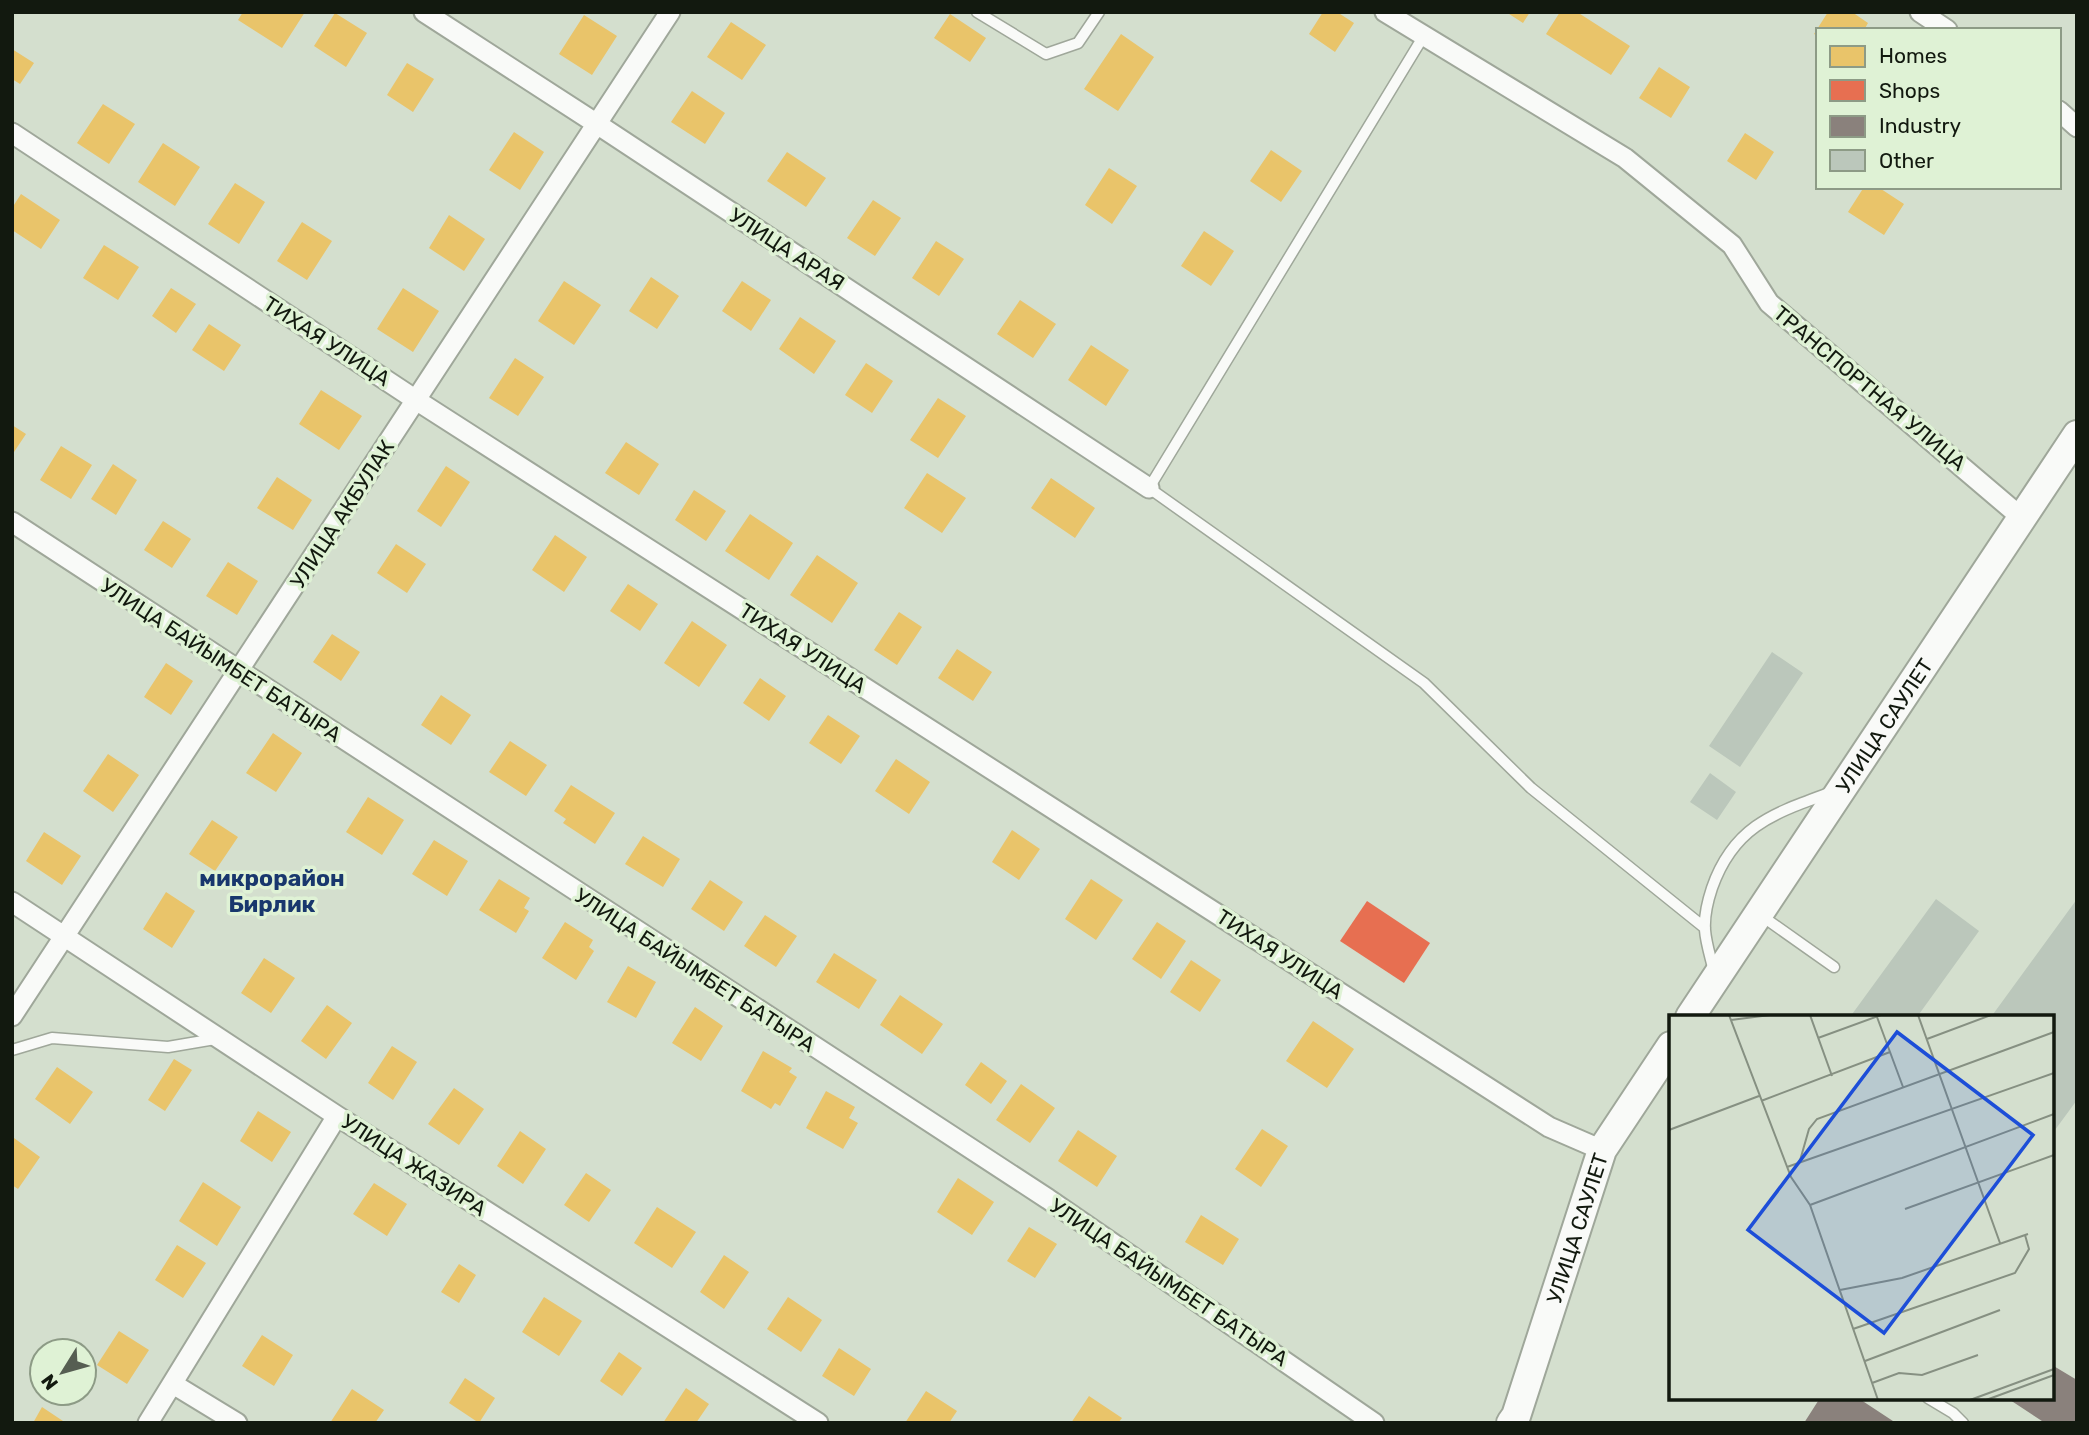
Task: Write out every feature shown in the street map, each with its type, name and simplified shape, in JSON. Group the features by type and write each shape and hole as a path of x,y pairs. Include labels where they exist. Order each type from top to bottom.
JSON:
{"street":[{"name":"УЛИЦА АРАЯ","path":"424,12 1149,488"},
{"name":"УЛИЦА АКБУЛАК","path":"12,1016 670,12"},
{"name":"ТРАНСПОРТНАЯ УЛИЦА","path":"1385,12 1625,158 1732,245 1769,303 2022,518"},
{"path":"1920,12 1944,28"},
{"path":"2061,113 2077,127"},
{"name":"ТИХАЯ УЛИЦА","path":"12,133 416,400 1549,1127 1602,1150"},
{"name":"УЛИЦА САУЛЕТ","path":"1691,1015 2077,435"},
{"name":"УЛИЦА БАЙЫМБЕТ БАТЫРА","path":"12,522 1048,1199 1374,1423"},
{"name":"УЛИЦА ЖАЗИРА","path":"12,902 337,1116 818,1423"},
{"name":"УЛИЦА САУЛЕТ","path":"1511,1423 1516,1416 1602,1150 1668,1055"},
{"path":"148,1423 337,1116"},
{"path":"173,1384 237,1423"}],"lane":[{"path":"976,12 1046,54 1078,43 1099,12"},
{"path":"1423,37 1149,488 1424,683 1531,788 1705,928"},
{"path":"1715,979 1705,928 1709,898 1718,872 1733,848 1749,830 1768,817 1843,788"},
{"path":"1759,914 1834,967"},
{"path":"12,1050 52,1038 168,1047 219,1038"},
{"path":"1931,1400 1954,1413 1963,1423"}],"building: Homes":[{"path":"243,12 305,12 282,48 238,20"},
{"path":"1323,12 1337,12 1354,23 1335,52 1309,34"},
{"path":"1506,12 1530,12 1523,23"},
{"path":"1560,12 1577,12 1630,46 1611,75 1546,34"},
{"path":"1828,12 1852,12 1868,23 1865,28 1818,28"},
{"path":"335,13 367,33 346,67 314,46"},
{"path":"950,14 986,38 970,62 934,38"},
{"path":"584,15 617,36 592,75 559,54"},
{"path":"731,22 766,45 742,80 707,57"},
{"path":"1121,34 1154,57 1118,111 1084,89"},
{"path":"12,49 34,63 20,84 12,79"},
{"path":"407,63 434,79 413,112 387,95"},
{"path":"1659,67 1690,87 1671,118 1639,98"},
{"path":"692,91 725,113 705,144 671,122"},
{"path":"103,104 135,124 109,164 77,143"},
{"path":"514,132 544,152 520,190 489,170"},
{"path":"1745,133 1774,152 1756,180 1727,161"},
{"path":"163,143 200,167 175,206 138,182"},
{"path":"1271,150 1302,171 1281,202 1250,181"},
{"path":"787,152 826,178 806,207 767,181"},
{"path":"1109,168 1137,186 1112,224 1085,205"},
{"path":"235,183 265,202 239,244 208,224"},
{"path":"1863,189 1881,189 1904,204 1884,235 1848,212"},
{"path":"21,194 60,220 41,249 12,230 12,208"},
{"path":"873,200 901,218 875,256 847,238"},
{"path":"449,215 485,239 464,271 429,248"},
{"path":"302,222 332,241 307,280 277,261"},
{"path":"1204,231 1234,251 1211,286 1181,266"},
{"path":"936,241 964,259 939,296 912,278"},
{"path":"104,245 139,267 118,300 83,278"},
{"path":"651,277 679,296 657,329 629,311"},
{"path":"564,281 601,305 574,345 538,321"},
{"path":"742,281 771,300 751,331 722,311"},
{"path":"171,288 196,304 176,333 152,316"},
{"path":"403,288 439,311 413,352 377,329"},
{"path":"1020,300 1056,324 1033,358 997,334"},
{"path":"800,317 836,341 814,374 779,349"},
{"path":"209,324 241,345 224,371 192,350"},
{"path":"1091,345 1129,370 1106,406 1068,380"},
{"path":"515,358 544,377 518,416 489,398"},
{"path":"866,363 893,381 872,413 845,395"},
{"path":"321,390 362,416 339,450 299,424"},
{"path":"938,398 966,416 938,458 910,440"},
{"path":"12,425 26,434 12,455"},
{"path":"626,442 659,464 639,495 605,473"},
{"path":"61,446 92,465 71,499 40,480"},
{"path":"113,464 137,480 116,515 91,499"},
{"path":"446,466 470,482 441,527 417,511"},
{"path":"927,473 966,498 942,533 904,508"},
{"path":"277,477 312,500 293,530 257,508"},
{"path":"1051,478 1095,508 1075,538 1031,508"},
{"path":"694,490 726,511 706,541 675,520"},
{"path":"750,514 793,543 769,580 725,551"},
{"path":"163,521 191,539 172,568 144,550"},
{"path":"555,535 587,557 564,592 532,570"},
{"path":"396,544 426,564 407,593 377,573"},
{"path":"817,555 858,583 832,623 790,595"},
{"path":"228,562 258,581 237,615 206,596"},
{"path":"628,584 658,604 640,631 610,611"},
{"path":"899,612 922,627 897,665 874,650"},
{"path":"692,621 727,645 699,687 664,663"},
{"path":"332,634 360,652 341,681 313,662"},
{"path":"957,649 992,672 973,701 938,678"},
{"path":"166,663 193,681 171,715 144,697"},
{"path":"760,678 786,696 769,721 743,703"},
{"path":"441,695 471,715 451,745 421,725"},
{"path":"828,715 860,736 841,764 809,743"},
{"path":"273,733 302,753 276,792 246,773"},
{"path":"510,741 547,765 526,796 489,772"},
{"path":"108,754 139,775 113,812 83,791"},
{"path":"896,759 930,782 909,814 875,791"},
{"path":"571,785 615,813 595,844 563,823 566,819 554,811"},
{"path":"368,797 404,820 382,855 346,832"},
{"path":"212,820 238,837 215,871 189,854"},
{"path":"1012,830 1040,849 1019,880 992,862"},
{"path":"44,832 81,856 62,885 26,861"},
{"path":"643,836 680,859 663,887 625,864"},
{"path":"434,840 468,861 447,896 412,874"},
{"path":"499,879 530,898 524,908 529,911 516,933 479,910"},
{"path":"1091,879 1123,900 1096,940 1065,919"},
{"path":"710,880 743,902 724,931 691,909"},
{"path":"166,892 195,911 172,948 143,929"},
{"path":"765,915 797,936 776,967 744,946"},
{"path":"565,922 593,940 589,947 594,951 576,980 542,958"},
{"path":"1157,922 1186,941 1161,979 1132,959"},
{"path":"834,953 877,980 859,1009 816,982"},
{"path":"264,958 295,978 271,1013 241,993"},
{"path":"1191,960 1221,980 1200,1012 1170,992"},
{"path":"628,966 656,982 636,1018 607,1002"},
{"path":"900,995 943,1024 922,1054 880,1025"},
{"path":"327,1005 352,1023 326,1059 301,1041"},
{"path":"695,1007 723,1026 701,1061 672,1043"},
{"path":"1313,1021 1354,1049 1327,1088 1286,1061"},
{"path":"392,1046 417,1062 393,1100 368,1083"},
{"path":"763,1051 792,1068 789,1072 797,1077 780,1106 775,1103 771,1109 741,1091"},
{"path":"174,1059 192,1070 165,1111 148,1100"},
{"path":"981,1062 1007,1081 991,1104 965,1085"},
{"path":"57,1067 93,1092 70,1124 35,1099"},
{"path":"1021,1084 1055,1108 1030,1143 996,1120"},
{"path":"454,1088 484,1109 459,1145 428,1124"},
{"path":"826,1091 855,1107 849,1118 858,1123 843,1149 806,1128"},
{"path":"258,1111 291,1132 272,1162 240,1141"},
{"path":"1262,1129 1288,1146 1261,1187 1235,1169"},
{"path":"1078,1130 1117,1156 1097,1187 1058,1161"},
{"path":"520,1131 546,1149 523,1184 497,1166"},
{"path":"14,1138 40,1157 18,1189 12,1185"},
{"path":"586,1173 611,1190 589,1222 564,1205"},
{"path":"958,1178 994,1202 972,1235 937,1212"},
{"path":"203,1182 241,1207 217,1246 179,1221"},
{"path":"374,1183 407,1204 387,1236 353,1214"},
{"path":"657,1207 696,1232 672,1268 634,1243"},
{"path":"1201,1215 1239,1239 1223,1265 1185,1242"},
{"path":"1029,1227 1057,1244 1035,1278 1007,1261"},
{"path":"177,1245 206,1263 183,1298 155,1280"},
{"path":"724,1255 749,1272 724,1309 700,1292"},
{"path":"459,1264 476,1275 459,1303 441,1292"},
{"path":"544,1297 582,1321 559,1356 522,1332"},
{"path":"788,1297 822,1320 801,1352 767,1329"},
{"path":"119,1331 149,1350 127,1384 98,1363"},
{"path":"262,1335 293,1355 274,1386 242,1366"},
{"path":"839,1348 871,1369 854,1396 822,1376"},
{"path":"619,1352 642,1368 622,1396 600,1381"},
{"path":"465,1378 495,1398 479,1423 449,1403"},
{"path":"686,1388 709,1404 696,1423 663,1423"},
{"path":"352,1389 384,1410 375,1423 330,1423"},
{"path":"926,1391 957,1411 949,1423 905,1423"},
{"path":"1089,1396 1122,1418 1118,1423 1071,1423"},
{"path":"42,1407 66,1423 33,1423"}],"building: Shops":[{"path":"1367,901 1430,943 1404,983 1340,941"}],"building: Industry":[{"path":"2054,1366 2077,1380 2077,1423 2045,1423 2010,1400 2054,1400"},
{"path":"1819,1400 1861,1400 1896,1423 1804,1423"}],"building: Other":[{"path":"1772,652 1803,673 1740,767 1709,746"},
{"path":"1710,773 1736,792 1717,820 1690,802"},
{"path":"1936,899 1979,931 1918,1015 1851,1015"},
{"path":"2077,899 2077,1100 2054,1131 2054,1015 1992,1015"}],"district":[{"name":"микрорайон Бирлик","path":"272,891"}]}
